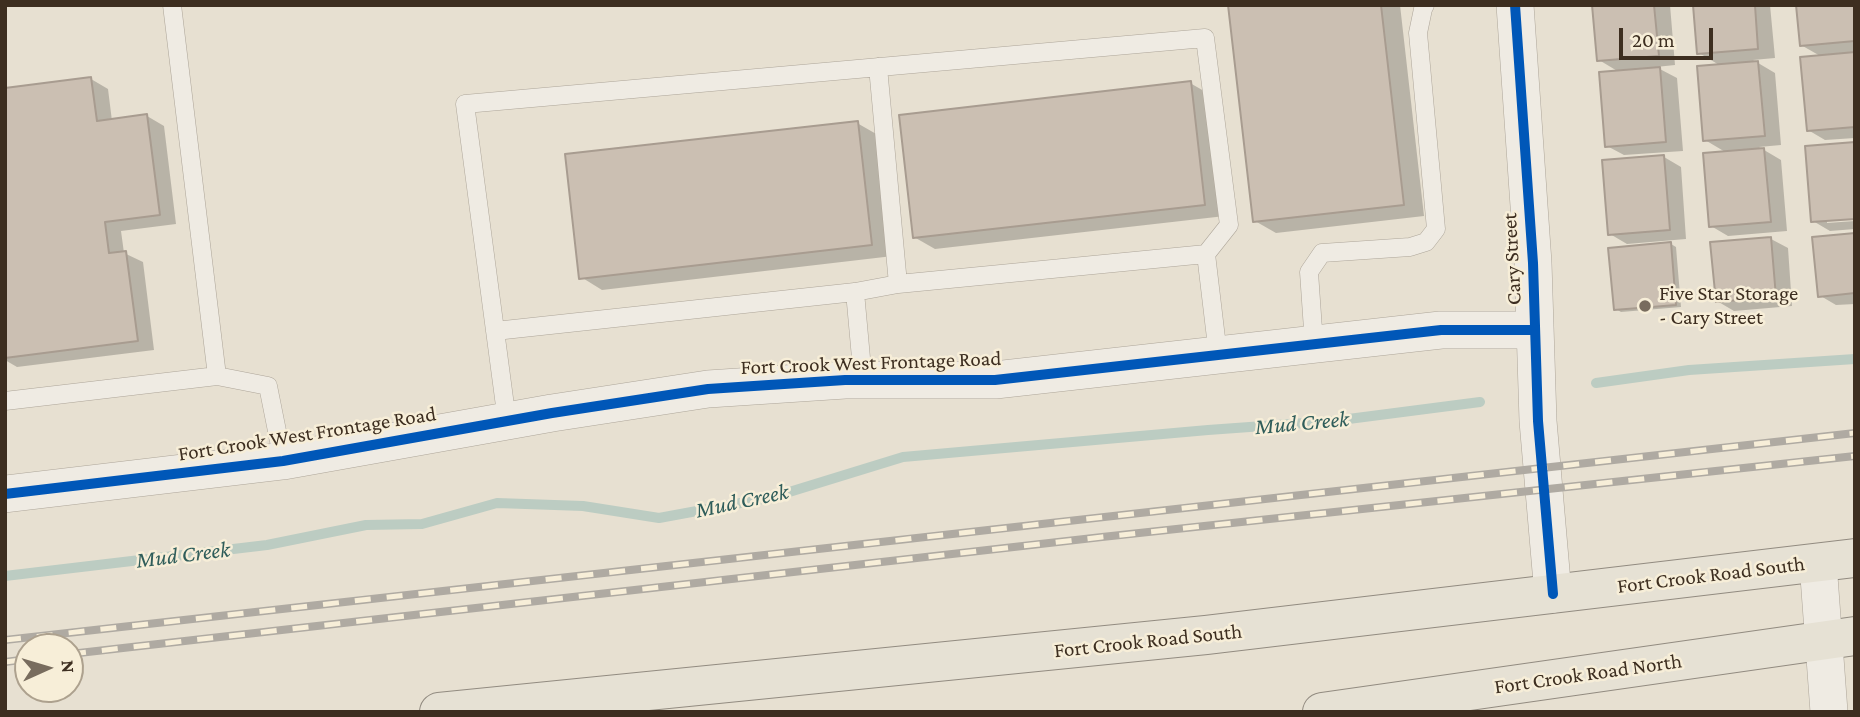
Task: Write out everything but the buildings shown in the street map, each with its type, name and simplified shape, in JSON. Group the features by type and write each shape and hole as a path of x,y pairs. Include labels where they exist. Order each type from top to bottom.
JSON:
{"main road":[{"name":"Fort Crook Road South","path":"439,712 1206,635 1837,560"},
{"name":"Fort Crook Road North","path":"1322,712 1456,703 1839,638"}],"street":[{"name":"Cary Street","path":"1515,5 1533,263 1538,421 1553,594"},
{"name":"Fort Crook West Frontage Road","path":"5,494 283,461 708,389 863,380 995,380 1441,330 1534,330"},
{"path":"1829,712 1839,638 1837,560"}],"lane":[{"path":"172,5 217,376"},
{"path":"1314,344 1309,272 1322,253 1409,247 1426,242 1436,229 1418,33 1425,5"},
{"path":"508,421 465,104 1205,38 1229,225 1206,254 1218,355"},
{"path":"878,67 898,284"},
{"path":"495,331 855,292 898,284 1206,254"},
{"path":"855,292 863,380"},
{"path":"5,401 217,376 268,386 283,461"}],"waterway":[{"name":"Mud Creek","path":"1596,383 1689,370 1855,359"},
{"name":"Mud Creek","path":"5,576 267,545 366,525 422,524 497,503 583,506 659,518 773,497 903,457 1333,421 1480,402"}],"railway":[{"path":"5,640 1855,433"},
{"path":"84,652 1102,537 1855,456"},
{"path":"5,662 14,661"}],"cycle path":[{"path":"1515,5 1533,263 1538,421 1553,594"},
{"path":"5,494 283,461 552,413 708,389 845,380 995,380 1441,330 1534,330"}],"place":[{"name":"Five Star Storage - Cary Street","path":"1645,306"}]}
